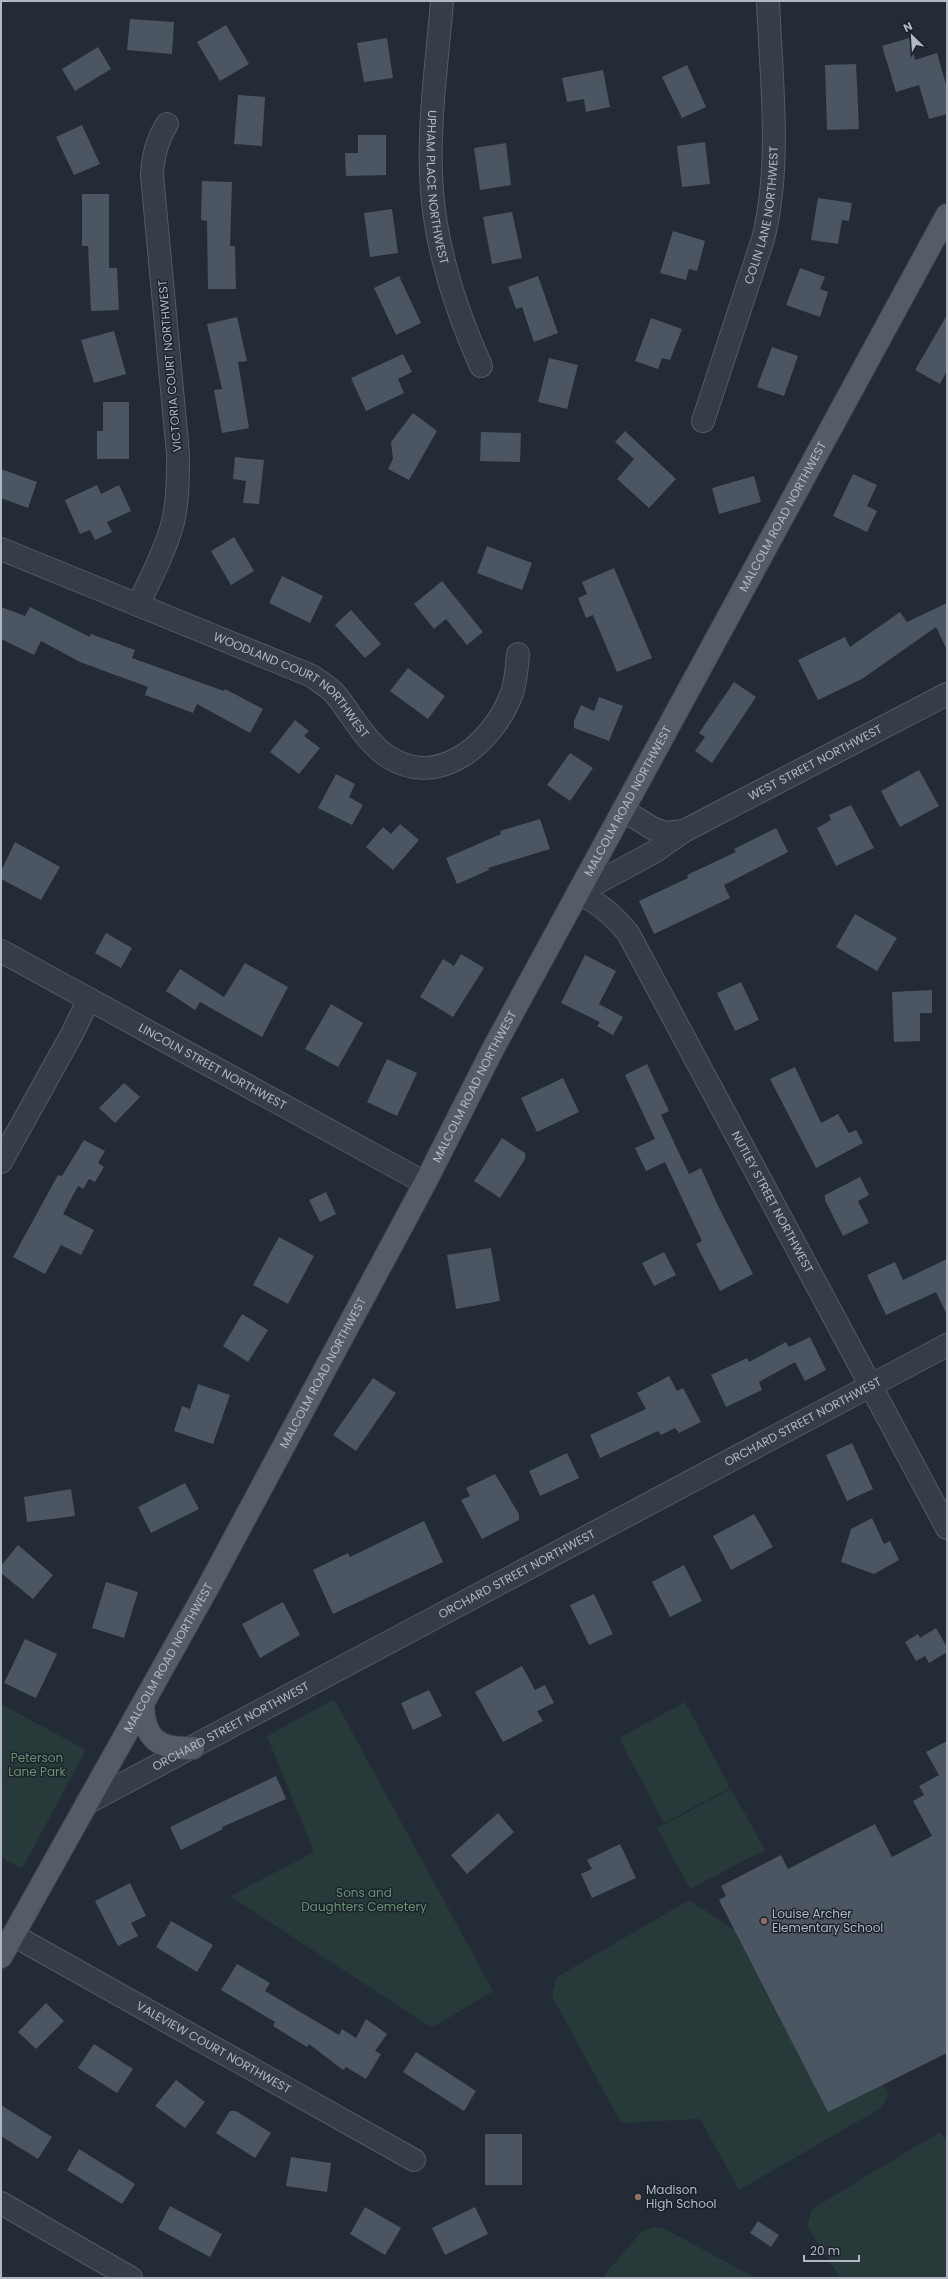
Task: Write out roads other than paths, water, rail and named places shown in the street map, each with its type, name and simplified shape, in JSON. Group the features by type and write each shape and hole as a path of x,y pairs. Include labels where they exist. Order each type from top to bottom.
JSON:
{"main road":[{"name":"MALCOLM ROAD NORTHWEST","path":"1,1957 143,1705 425,1183 493,1049 947,215"},
{"path":"143,1705 143,1718 147,1729 153,1738 161,1745 170,1748 193,1748"}],"street":[{"name":"UPHAM PLACE NORTHWEST","path":"442,1 431,145 432,191 438,236 448,282 463,327 481,366"},
{"name":"COLIN LANE NORTHWEST","path":"704,421 763,239 770,210 774,177 768,1"},
{"name":"VICTORIA COURT NORTHWEST","path":"138,605 160,558 173,521 177,492 178,454 152,175 152,157 158,139 167,124"},
{"name":"WOODLAND COURT NORTHWEST","path":"1,549 312,676 335,695 373,743 387,756 403,764 420,768 438,768 456,762 477,746 502,713 512,693 518,654"},
{"name":"WEST STREET NORTHWEST","path":"578,893 654,852 684,831 947,694"},
{"name":"WEST STREET NORTHWEST","path":"623,810 652,828 665,833 684,831"},
{"name":"NUTLEY STREET NORTHWEST","path":"578,893 597,903 613,915 628,933 947,1528"},
{"name":"LINCOLN STREET NORTHWEST","path":"1,951 425,1183"},
{"path":"1,1162 72,1034 89,999"},
{"name":"ORCHARD STREET NORTHWEST","path":"87,1804 947,1345"},
{"name":"VALEVIEW COURT NORTHWEST","path":"13,1935 414,2160"},
{"path":"1,2203 131,2278"}],"place":[{"name":"Louise Archer Elementary School","path":"764,1921"},
{"name":"Madison High School","path":"638,2197"}],"park label":[{"name":"Peterson Lane Park","path":"37,1765"},
{"name":"Sons and Daughters Cemetery","path":"364,1900"}]}
